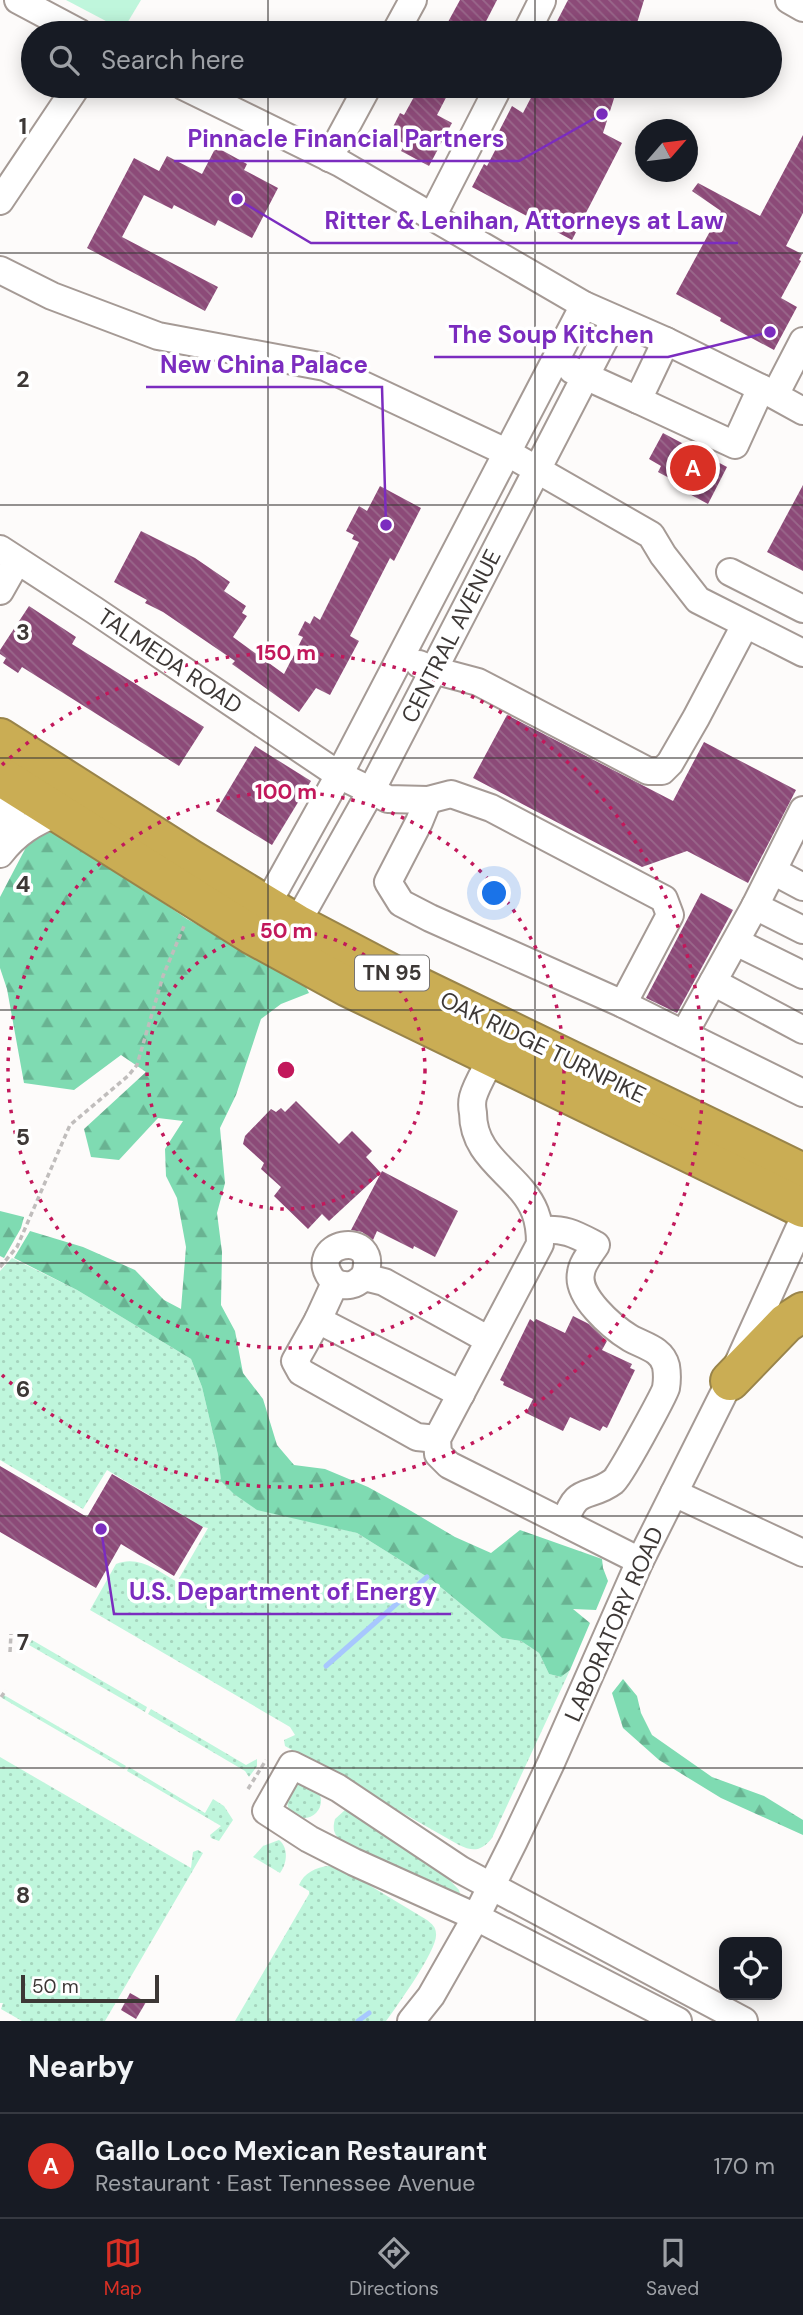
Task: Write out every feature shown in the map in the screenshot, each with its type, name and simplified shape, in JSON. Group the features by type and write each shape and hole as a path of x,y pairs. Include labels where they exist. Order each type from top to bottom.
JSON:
{"highway":[{"name":"OAK RIDGE TURNPIKE","path":"0,738 180,853 348,987 803,1208"},
{"name":"OAK RIDGE TURNPIKE","path":"0,776 197,900 392,974 803,1173"},
{"path":"730,1381 786,1322 803,1312"}],"street":[{"path":"18,0 57,21"},
{"path":"402,21 413,0"},
{"path":"789,0 803,8"},
{"path":"532,21 542,1"},
{"path":"0,201 70,98"},
{"path":"207,98 329,158 584,304 666,341 803,411"},
{"path":"329,158 362,98"},
{"path":"432,217 493,98"},
{"path":"0,270 52,296 158,336 325,367 508,453 651,535 698,600 803,653"},
{"name":"CENTRAL AVENUE","path":"274,928 340,775 584,304"},
{"name":"CENTRAL AVENUE","path":"274,928 372,791 615,318"},
{"path":"638,400 666,341"},
{"path":"554,362 735,445 803,341"},
{"path":"0,591 9,555"},
{"name":"TALMEDA ROAD","path":"9,555 340,775 388,799 428,800 452,794 491,808 664,899 670,915 623,1004"},
{"path":"730,572 803,609"},
{"path":"402,656 433,670 478,682 648,771 662,771 670,763 696,718 745,625"},
{"path":"0,792 4,794 13,812 5,847"},
{"path":"428,800 388,882 401,903 623,1004 803,1093"},
{"path":"5,847 33,823 58,813"},
{"path":"684,1034 801,818"},
{"path":"773,871 803,887"},
{"path":"755,906 803,930"},
{"path":"736,942 803,975"},
{"path":"713,982 803,1030"},
{"path":"492,1057 473,1098 472,1117 476,1135 485,1152 535,1210 540,1244 437,1439 438,1454 449,1465 640,1561"},
{"name":"LABORATORY ROAD","path":"411,2021 431,1996 476,1916 551,1763 640,1561 730,1381 803,1220"},
{"path":"540,1230 558,1229 574,1233 596,1245 581,1271 580,1285 591,1304 629,1337 660,1353 666,1367 666,1388 617,1480 580,1496 569,1509 565,1523"},
{"path":"348,1244 359,1248 366,1256 368,1267 364,1277 356,1284 345,1287 335,1283 327,1275 329,1253 338,1246 348,1244"},
{"path":"364,1277 384,1282 489,1340"},
{"path":"335,1283 295,1361 301,1372 417,1437 437,1439"},
{"path":"318,1320 461,1394"},
{"path":"674,1493 803,1553"},
{"path":"678,2021 476,1916 354,1862 309,1839 265,1811 292,1765 338,1788 461,1870 744,2021"}],"path":[{"path":"0,1267 17,1247 70,1125 128,1076 137,1065 163,976 197,900"},
{"path":"10,1652 11,1634"},
{"path":"1,1698 6,1690"},
{"path":"248,1789 266,1760"}],"green space":[{"path":"66,0 141,0 128,21 106,21"},
{"path":"48,829 62,834 187,919 306,987 309,993 281,1004 261,1019 236,1095 220,1128 225,1183 217,1213 222,1252 221,1305 235,1331 243,1373 263,1399 277,1445 294,1465 325,1469 368,1487 455,1537 491,1553 520,1530 602,1559 608,1581 596,1610 573,1609 590,1623 570,1670 561,1677 549,1674 539,1653 521,1641 502,1638 432,1580 357,1533 257,1510 234,1494 221,1481 218,1455 202,1387 191,1359 77,1290 14,1258 30,1231 83,1247 135,1270 164,1300 181,1309 186,1247 177,1198 166,1176 165,1149 183,1121 158,1118 119,1160 91,1157 84,1129 146,1072 121,1055 74,1090 24,1083 7,989 0,968 0,897 34,832"},
{"path":"0,1211 24,1217 21,1228 4,1258 0,1256"},
{"path":"12,1258 77,1290 191,1359 202,1387 221,1480 331,1526 357,1533 432,1580 502,1638 521,1641 539,1653 549,1674 561,1677 570,1670 492,1838 485,1846 469,1849 459,1845 285,1746 284,1740 295,1735 290,1727 90,1610 116,1564 133,1561 140,1563 177,1582 208,1528 107,1470 83,1509 0,1460 0,1271"},
{"path":"32,1640 147,1707 145,1712 29,1645"},
{"path":"623,1679 637,1696 641,1713 652,1735 712,1777 764,1796 803,1820 803,1835 721,1798 659,1760 623,1728 612,1693"},
{"path":"4,1695 126,1766 124,1769 2,1698"},
{"path":"151,1709 246,1765 257,1759 257,1766 249,1777 245,1771 148,1714"},
{"path":"0,1757 191,1868 193,1852 198,1850 203,1853 105,2021 22,2021 1,2009"},
{"path":"129,1767 205,1813 213,1799 224,1806 233,1820 219,1841 211,1838 210,1835 221,1826 127,1771"},
{"path":"304,1784 316,1789 321,1801 316,1813 304,1818 292,1813 287,1801 292,1789"},
{"path":"345,1810 350,1810 442,1872 460,1893 455,1894 342,1842 335,1834 334,1826 335,1819"},
{"path":"279,1840 286,1856 280,1873 253,1857 263,1846"},
{"path":"329,1866 344,1870 433,1926 436,1932 435,1941 416,1978 386,2021 235,2021 309,1894 309,1891 299,1885 301,1881 311,1871"}],"building":[{"path":"460,0 497,0 486,21 449,21"},
{"path":"568,0 644,0 638,21 557,21"},
{"path":"413,98 446,98 437,115 452,123 429,166 401,151 405,144 389,135 400,113 404,115"},
{"path":"531,98 614,98 603,133 622,143 572,240 472,187 501,139 496,137 512,106 523,113"},
{"path":"803,135 803,213 786,246 802,254 799,260 801,261 781,298 797,307 774,350 676,294 721,211 692,191 698,183 760,216"},
{"path":"216,147 247,164 244,170 278,188 252,238 218,220 215,226 174,205 172,209 144,195 122,237 218,287 205,311 87,248 134,158 159,171 167,156 202,174"},
{"path":"663,433 727,467 708,504 682,490 684,486 658,472 661,466 649,459"},
{"path":"803,485 803,571 767,552"},
{"path":"380,486 421,508 394,561 390,558 350,636 359,641 330,695 316,688 299,712 232,664 235,661 163,612 145,603 147,600 114,582 141,531 195,558 230,582 224,591 246,606 242,613 247,616 233,637 284,674 303,637 298,635 305,621 310,624 314,616 320,620 359,542 352,539 354,535 346,531 359,506 367,511"},
{"path":"29,606 76,637 72,644 204,727 179,766 22,667 18,673 3,663 6,658 0,654 0,650"},
{"path":"507,715 673,801 704,742 796,790 748,883 687,851 642,867 473,778"},
{"path":"255,746 311,781 272,845 216,811"},
{"path":"701,893 733,910 677,1013 646,998"},
{"path":"296,1101 339,1144 352,1131 372,1151 366,1157 381,1173 329,1221 322,1214 308,1229 274,1196 281,1187 261,1169 264,1163 243,1144 245,1136 271,1109 276,1112 281,1108 285,1112"},
{"path":"382,1171 458,1211 435,1257 377,1231 373,1240 362,1232 351,1230"},
{"path":"573,1316 589,1324 607,1341 602,1350 632,1364 630,1368 635,1370 607,1428 603,1426 600,1431 570,1417 563,1431 526,1413 533,1399 503,1385 504,1382 500,1380 530,1319 534,1322 536,1319 565,1333"},
{"path":"0,1466 87,1517 112,1474 203,1527 174,1576 121,1544 96,1588 0,1532"},
{"path":"130,1993 146,2002 136,2019 121,2010"}],"waterway":[{"path":"326,1666 427,1577"},
{"path":"358,2021 369,2013"}],"place":[{"name":"Pinnacle Financial Partners","path":"602,114"},
{"name":"Ritter & Lenihan, Attorneys at Law","path":"237,199"},
{"name":"The Soup Kitchen","path":"770,332"},
{"name":"Gallo Loco Mexican Restaurant","path":"693,468"},
{"name":"New China Palace","path":"386,525"},
{"name":"U.S. Department of Energy","path":"101,1529"}]}
